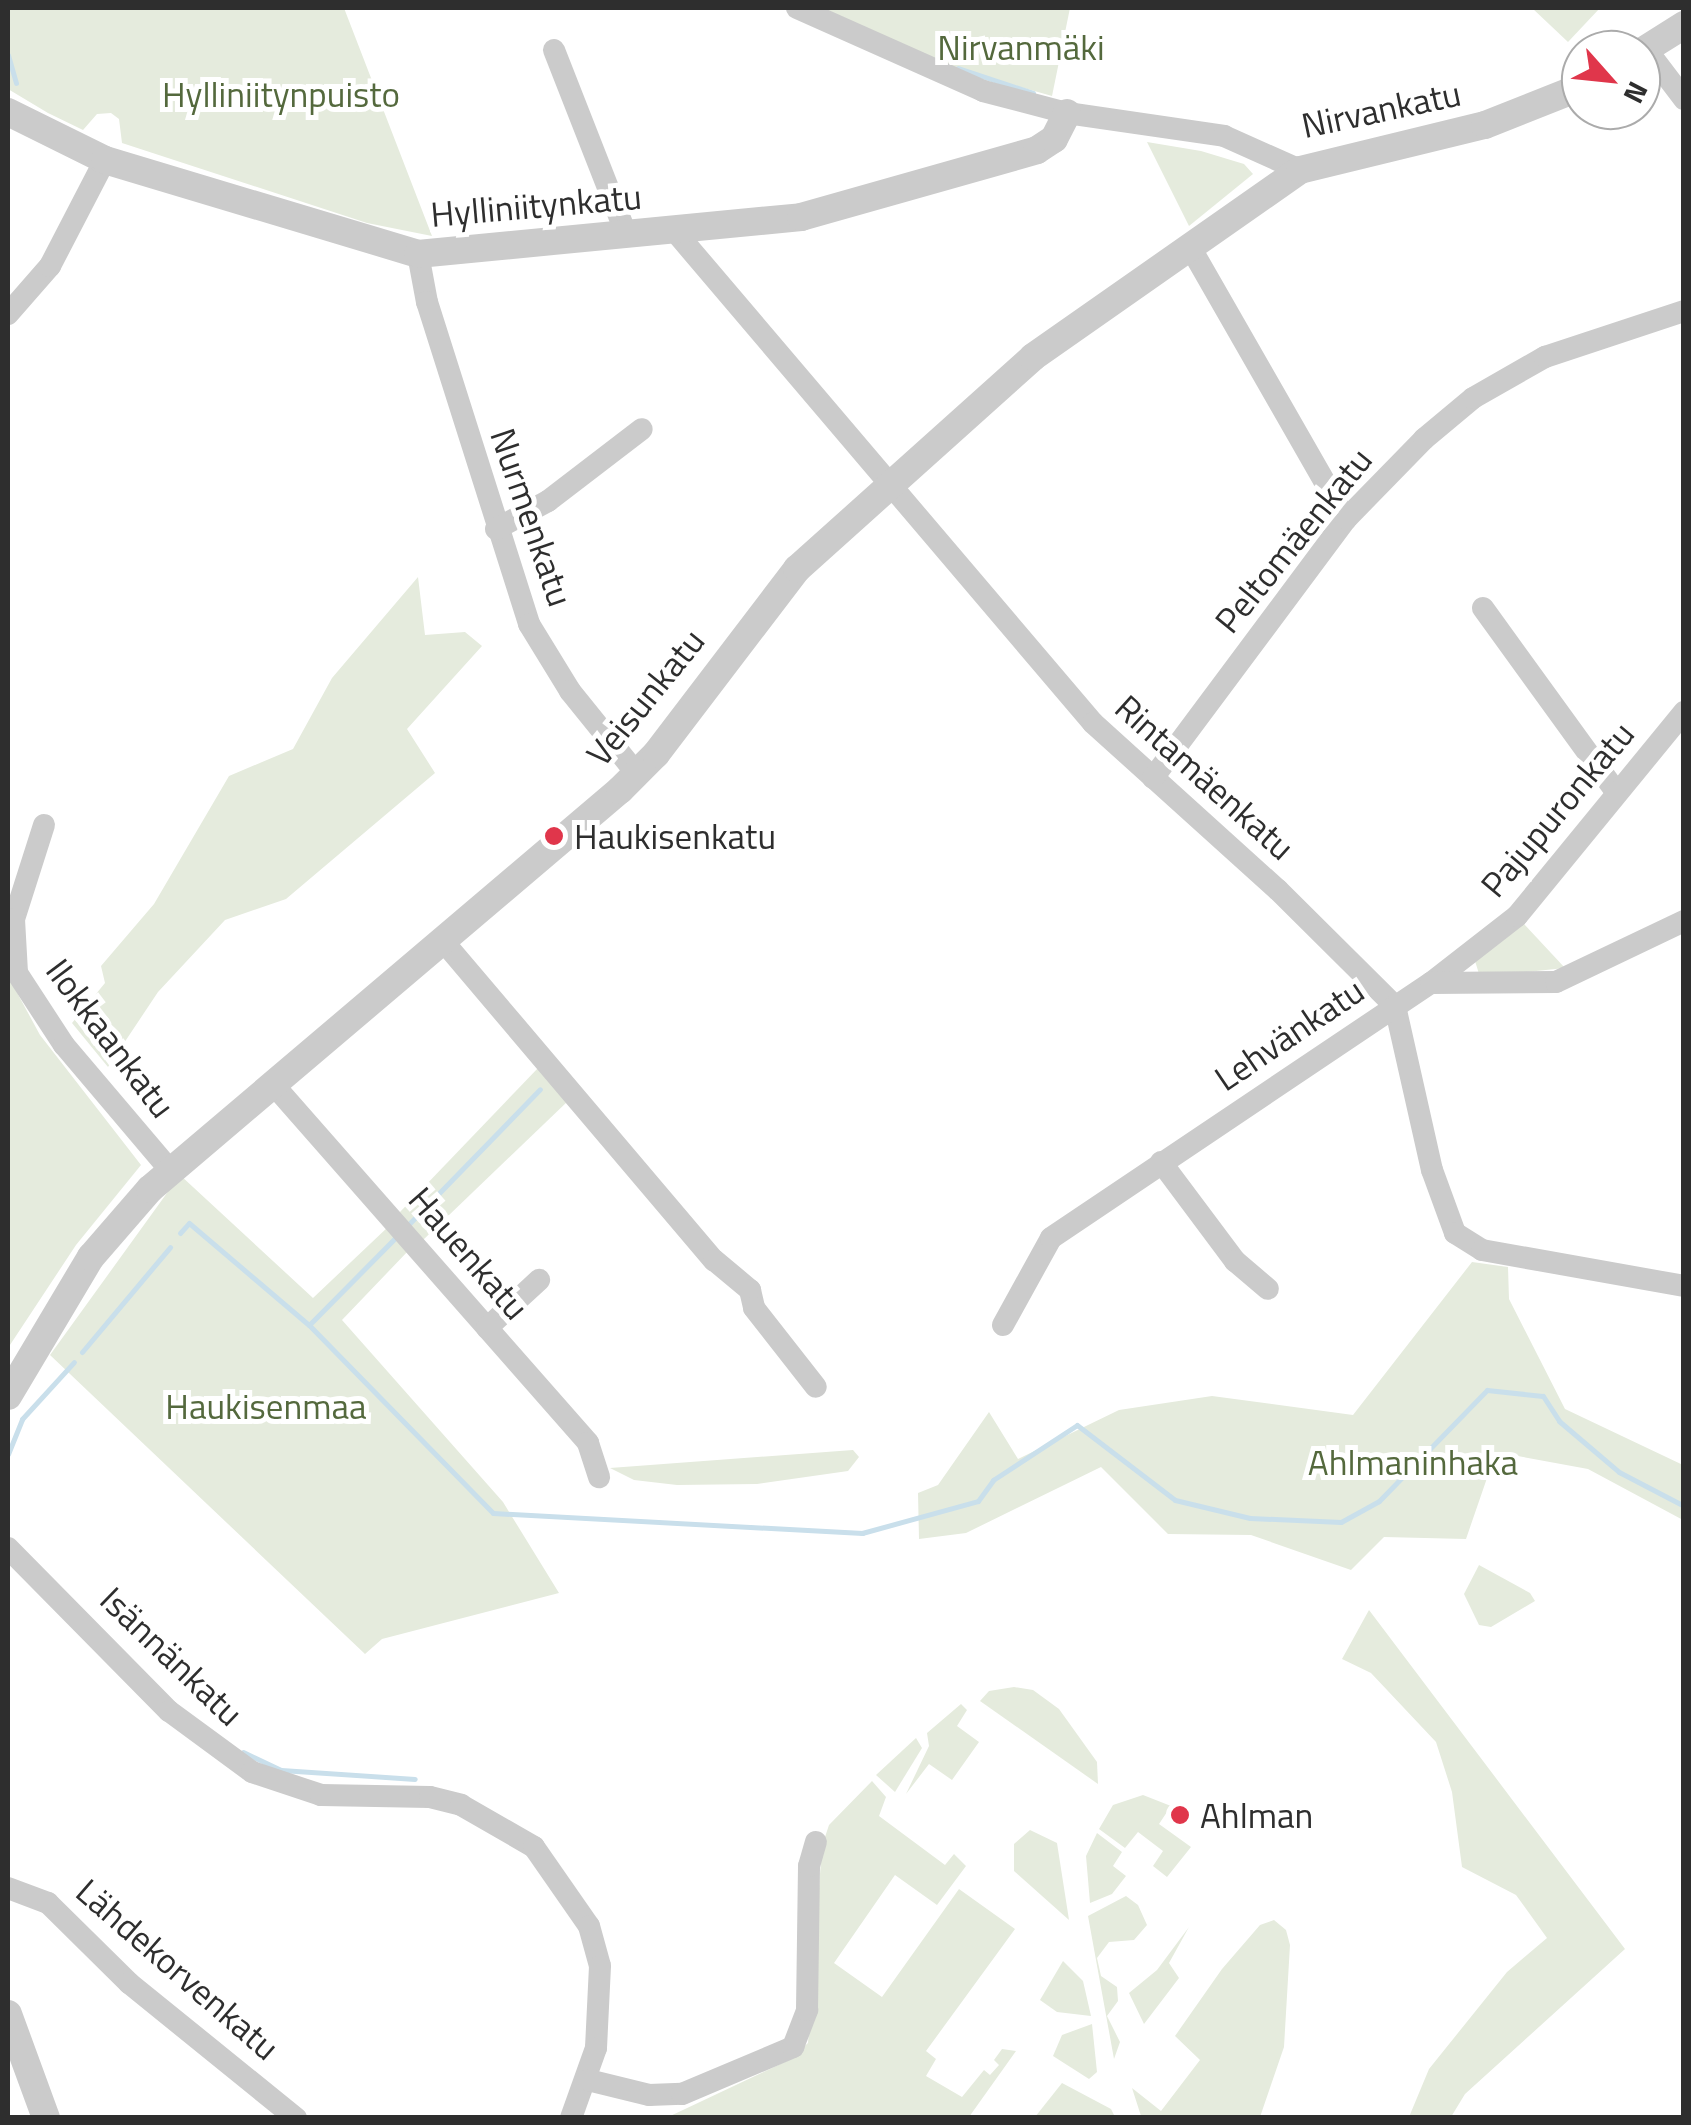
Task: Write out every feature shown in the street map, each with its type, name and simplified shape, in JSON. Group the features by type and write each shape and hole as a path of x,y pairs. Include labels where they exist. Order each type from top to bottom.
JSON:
{"street":[{"name":"Nirvankatu","path":"797,8 957,81 1067,113 1224,136 1300,170 1484,126 1561,94"},
{"path":"1661,40 1684,25"},
{"path":"554,50 626,234"},
{"path":"1661,72 1684,99"},
{"name":"Hylliniitynkatu","path":"8,112 105,160 418,254 801,218 1037,150 1054,138 1067,113"},
{"path":"8,314 50,266 105,160"},
{"name":"Veisunkatu","path":"8,1396 91,1257 170,1170 637,774 769,599 1034,358 1188,245 1300,170"},
{"name":"Rintamäenkatu","path":"673,229 1092,724 1394,1006"},
{"path":"1188,245 1346,519"},
{"name":"Nurmenkatu","path":"418,254 426,302 496,529 547,656 637,774"},
{"name":"Peltomäenkatu","path":"1153,778 1346,519 1424,438 1502,379 1571,346 1684,311"},
{"path":"496,529 548,501 642,429"},
{"path":"1483,608 1617,793"},
{"name":"Pajupuronkatu","path":"1431,983 1517,916 1684,712"},
{"name":"Ilokkaankatu","path":"44,825 14,918 17,973 64,1045 170,1170"},
{"path":"1431,983 1556,982 1684,921"},
{"path":"443,941 714,1260 750,1290 754,1308 816,1386"},
{"name":"Lehvänkatu","path":"1003,1325 1051,1238 1431,983"},
{"path":"1394,1006 1432,1170 1455,1233 1482,1250 1684,1286"},
{"name":"Hauenkatu","path":"272,1083 588,1442 599,1476"},
{"path":"1161,1162 1235,1261 1268,1289"},
{"path":"487,1328 539,1280"},
{"name":"Isännänkatu","path":"8,1548 190,1730 252,1772 322,1795 430,1797 461,1804 534,1847 566,1886 596,1946 602,2004 588,2080 571,2118"},
{"path":"588,2080 650,2095 682,2094 793,2047 807,2010 809,1866 816,1842"},
{"name":"Lähdekorvenkatu","path":"8,1888 48,1903 129,1982 296,2118"},
{"path":"8,2014 46,2118"}],"green space":[{"name":"Hylliniitynpuisto","path":"8,8 344,8 432,236 367,223 122,143 119,119 111,113 97,114 83,130 48,113 8,89"},
{"name":"Nirvanmäki","path":"818,8 1070,8 1052,96 934,62"},
{"path":"1532,8 1600,8 1579,30 1561,30 1561,35"},
{"path":"1147,142 1201,151 1244,164 1253,174 1189,226"},
{"path":"418,577 425,635 465,632 482,646 407,729 435,773 286,899 225,920 158,992 108,1067 72,1023 105,983 101,966 154,904 229,776 293,749 332,678"},
{"path":"1523,923 1565,968 1480,977 1475,961"},
{"path":"8,976 40,1035 141,1165 76,1245 8,1348"},
{"path":"539,1067 568,1101 422,1241 399,1213"},
{"name":"Haukisenmaa","path":"180,1175 313,1298 389,1226 409,1250 342,1320 503,1502 559,1593 382,1639 365,1654 50,1355"},
{"name":"Ahlmaninhaka","path":"1472,1262 1508,1267 1509,1299 1565,1409 1683,1465 1683,1520 1588,1469 1496,1452 1466,1539 1384,1537 1351,1570 1251,1535 1168,1534 1101,1467 966,1533 919,1539 918,1493 938,1485 989,1412 1018,1459 1119,1410 1212,1396 1353,1415"},
{"path":"853,1450 859,1457 848,1471 757,1484 677,1485 634,1480 610,1468"},
{"path":"1479,1565 1530,1593 1535,1601 1491,1627 1479,1625 1464,1594"},
{"path":"1369,1610 1625,1949 1465,2094 1451,2117 1409,2117 1429,2069 1507,1972 1547,1938 1516,1895 1462,1867 1452,1792 1436,1742 1371,1673 1342,1659"},
{"path":"1014,1687 1033,1690 1059,1709 1097,1762 1098,1784 980,1701 989,1691"},
{"path":"961,1704 967,1710 957,1726 979,1742 952,1780 929,1764 906,1794 929,1746 927,1733"},
{"path":"916,1738 922,1748 895,1792 876,1775"},
{"path":"872,1781 886,1797 879,1816 945,1865 954,1854 966,1866 937,1905 895,1875 834,1963 882,1997 959,1889 1015,1929 926,2051 936,2059 926,2076 962,2097 984,2070 990,2075 999,2065 994,2060 1002,2049 1016,2051 969,2117 666,2118 789,2060 808,2043 822,1846 829,1825"},
{"path":"1143,1795 1171,1806 1159,1824 1191,1847 1167,1877 1153,1866 1163,1851 1138,1832 1125,1848 1099,1829 1113,1805"},
{"path":"1030,1830 1057,1843 1069,1920 1014,1871 1014,1844"},
{"path":"1097,1833 1122,1852 1113,1866 1126,1876 1112,1894 1090,1903 1086,1856"},
{"path":"1126,1896 1138,1905 1147,1925 1134,1940 1109,1942 1097,1958 1101,1976 1117,1987 1118,2001 1107,2016 1120,2042 1114,2059 1088,1916"},
{"path":"1274,1920 1286,1930 1290,1945 1284,2047 1260,2117 1141,2116 1132,2088 1161,2111 1200,2060 1175,2036 1222,1969 1260,1925"},
{"path":"1189,1927 1169,1963 1179,1978 1144,2024 1129,1993 1157,1970"},
{"path":"1063,1961 1083,1981 1091,2016 1057,2012 1040,2000"},
{"path":"1092,2024 1097,2072 1089,2079 1053,2056 1062,2035"},
{"path":"1062,2083 1111,2109 1115,2117 1035,2117"}],"waterway":[{"path":"8,55 16,83"},
{"path":"958,68 1033,93"},
{"path":"406,1227 540,1089"},
{"path":"180,1233 189,1223 309,1325 493,1513 862,1533 978,1501 993,1480 1077,1425 1175,1500 1250,1518 1341,1522 1379,1501 1487,1390 1543,1396 1559,1421 1619,1472 1684,1506"},
{"path":"309,1325 399,1234"},
{"path":"82,1352 170,1247"},
{"path":"8,1454 22,1419 74,1362"},
{"path":"243,1752 281,1770 415,1779"}],"place":[{"name":"Haukisenkatu","path":"554,836"},
{"name":"Ahlman","path":"1180,1815"}]}
